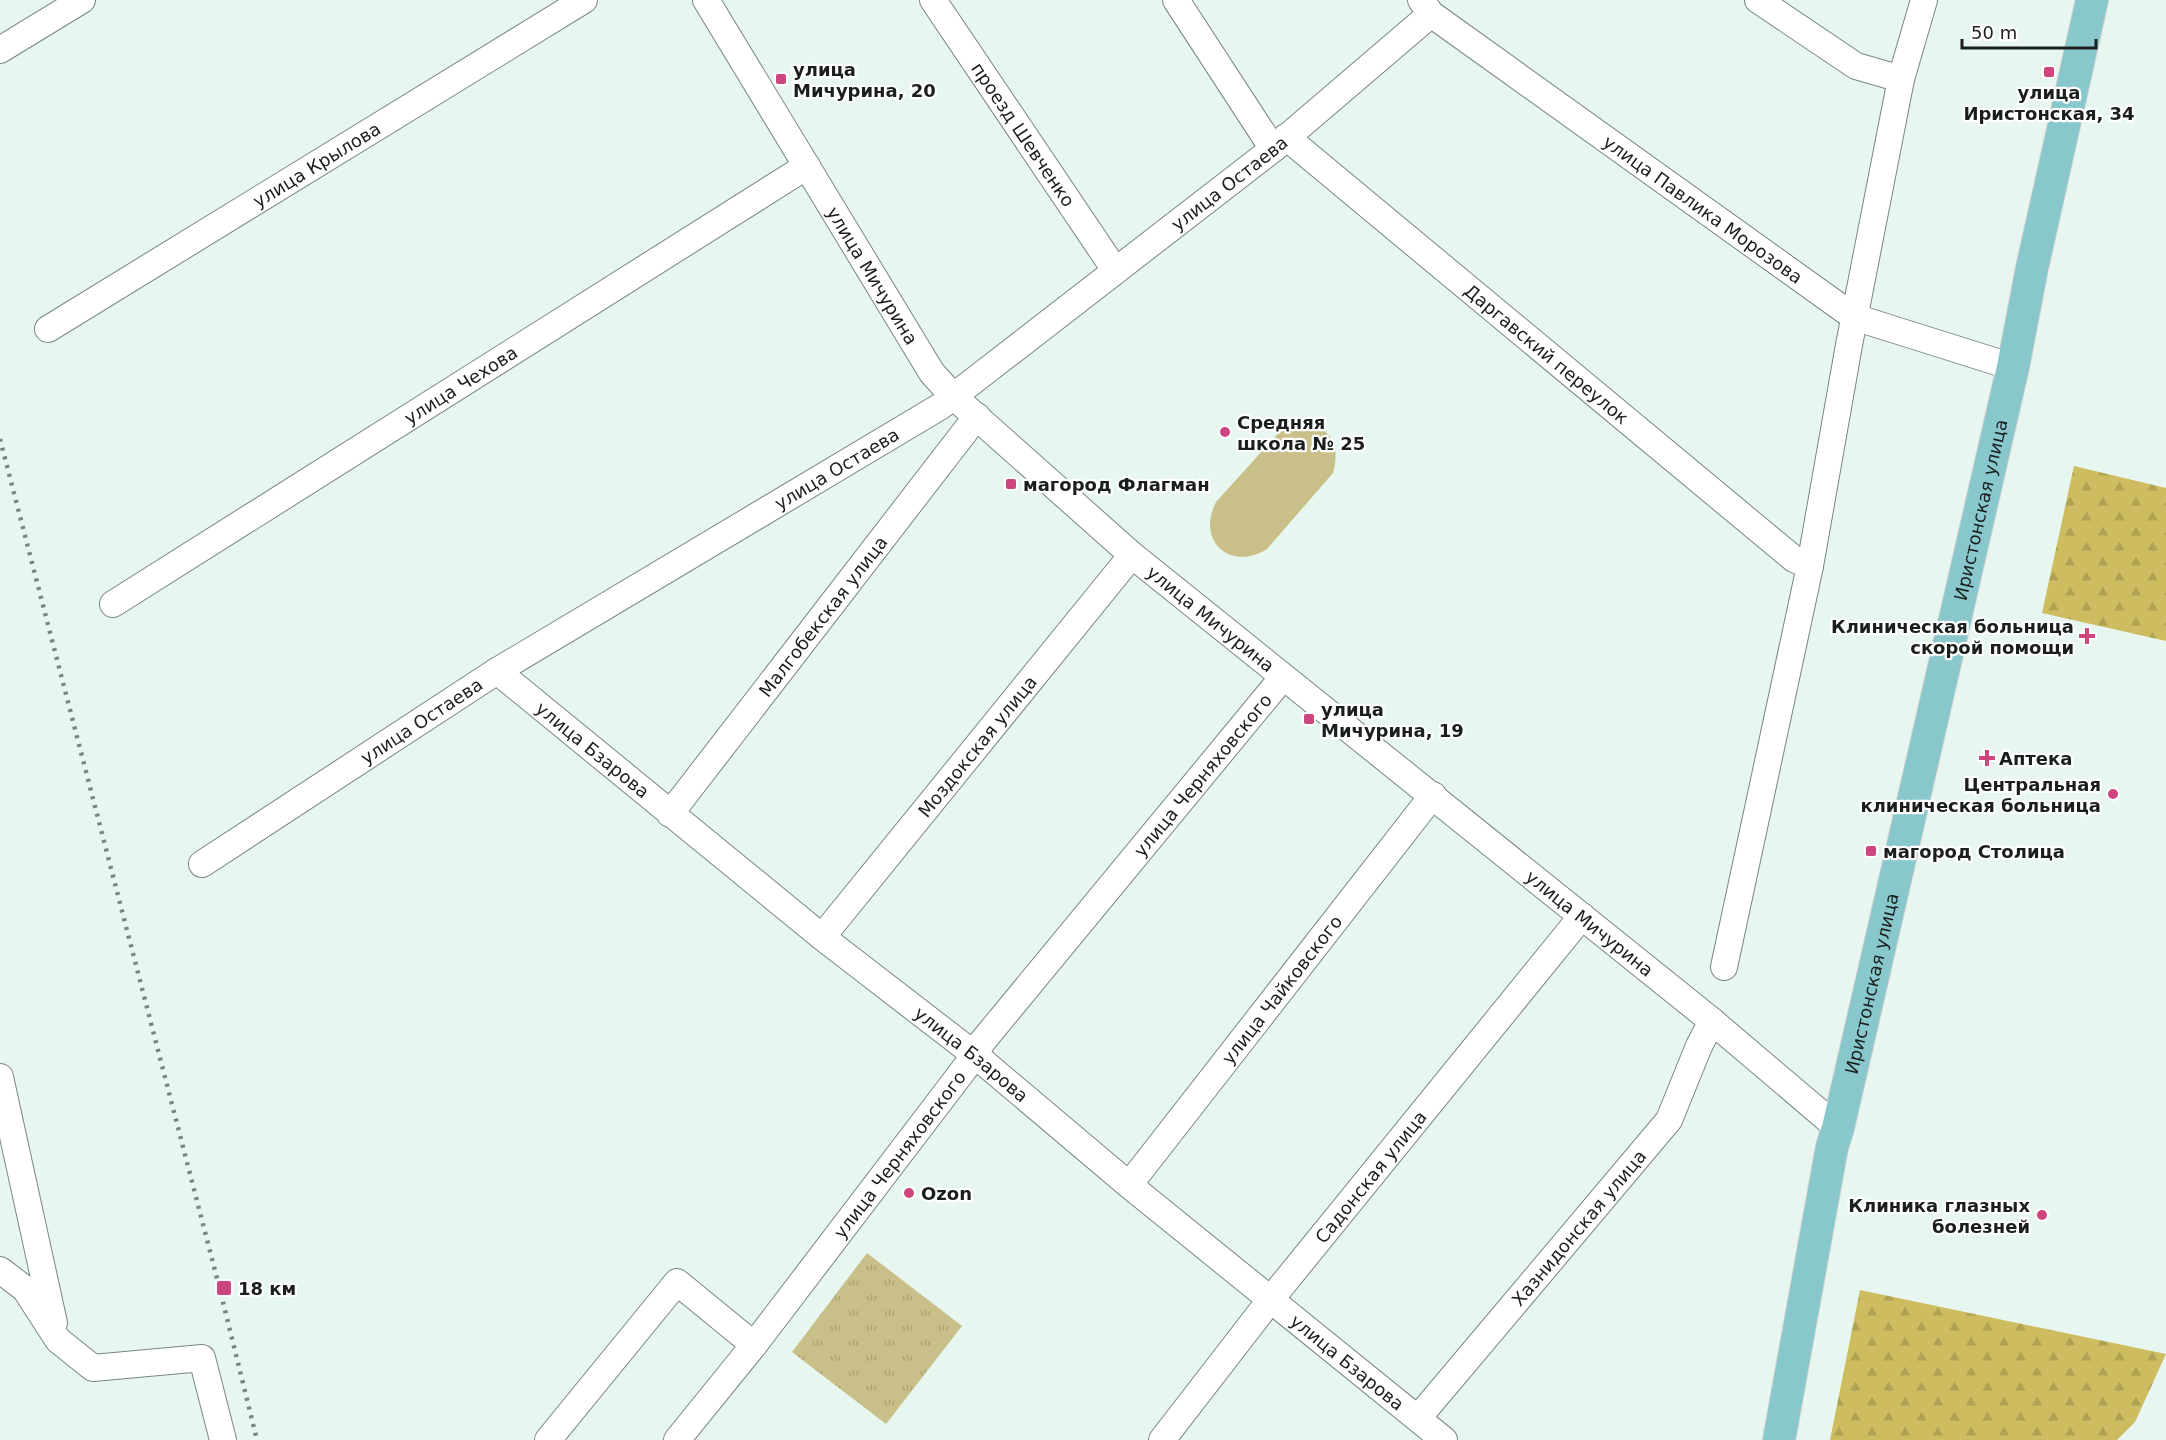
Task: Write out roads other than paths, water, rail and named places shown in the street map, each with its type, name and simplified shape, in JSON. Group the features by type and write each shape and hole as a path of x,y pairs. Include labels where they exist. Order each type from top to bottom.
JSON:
{"main road":[{"name":"Иристонская улица","path":"1779,1440 1832,1147 2013,367 2034,257 2092,0"}],"street":[{"path":"0,50 82,0"},
{"name":"улица Крылова","path":"48,329 584,0"},
{"name":"улица Мичурина","path":"706,0 932,373 953,396 1132,555 1712,1021 1838,1128"},
{"name":"проезд Шевченко","path":"933,0 1115,270"},
{"name":"Даргавский переулок","path":"1176,0 1280,143 1794,559 1810,566"},
{"path":"1758,0 1856,66 1901,79"},
{"path":"1724,967 1810,566 1854,317 1901,79 1924,0"},
{"name":"улица Остаева","path":"202,864 497,671 933,411 1280,143 1426,7"},
{"name":"улица Павлика Морозова","path":"1426,7 1854,317 2013,367"},
{"name":"улица Чехова","path":"113,604 807,166"},
{"name":"Малгобекская улица","path":"670,814 976,416"},
{"name":"Моздокская улица","path":"822,937 1132,555"},
{"name":"улица Бзарова","path":"497,671 822,937 975,1055 1129,1185 1444,1440"},
{"name":"улица Черняховского","path":"677,1440 754,1345 975,1055 982,1042 1283,677"},
{"name":"улица Чайковского","path":"1129,1185 1433,795"},
{"name":"Садонская улица","path":"1162,1440 1271,1299 1582,916"},
{"name":"Хазнидонская улица","path":"1418,1418 1669,1120 1699,1046 1712,1021"},
{"path":"0,1077 58,1340"},
{"path":"0,1270 25,1289 58,1340 93,1368 202,1358 223,1440"},
{"path":"548,1440 677,1282 754,1345"}],"railway":[{"path":"0,439 257,1440"}],"place":[{"name":"улица Иристонская, 34","path":"2049,72"},
{"name":"улица Мичурина, 20","path":"781,79"},
{"name":"Средняя школа № 25","path":"1225,432"},
{"name":"магород Флагман","path":"1011,484"},
{"name":"Клиническая больница скорой помощи","path":"2087,636"},
{"name":"улица Мичурина, 19","path":"1309,719"},
{"name":"Аптека","path":"1987,758"},
{"name":"Центральная клиническая больница","path":"2113,794"},
{"name":"магород Столица","path":"1871,851"},
{"name":"Ozon","path":"909,1193"},
{"name":"Клиника глазных болезней","path":"2042,1215"},
{"name":"18 км","path":"224,1288"}]}
